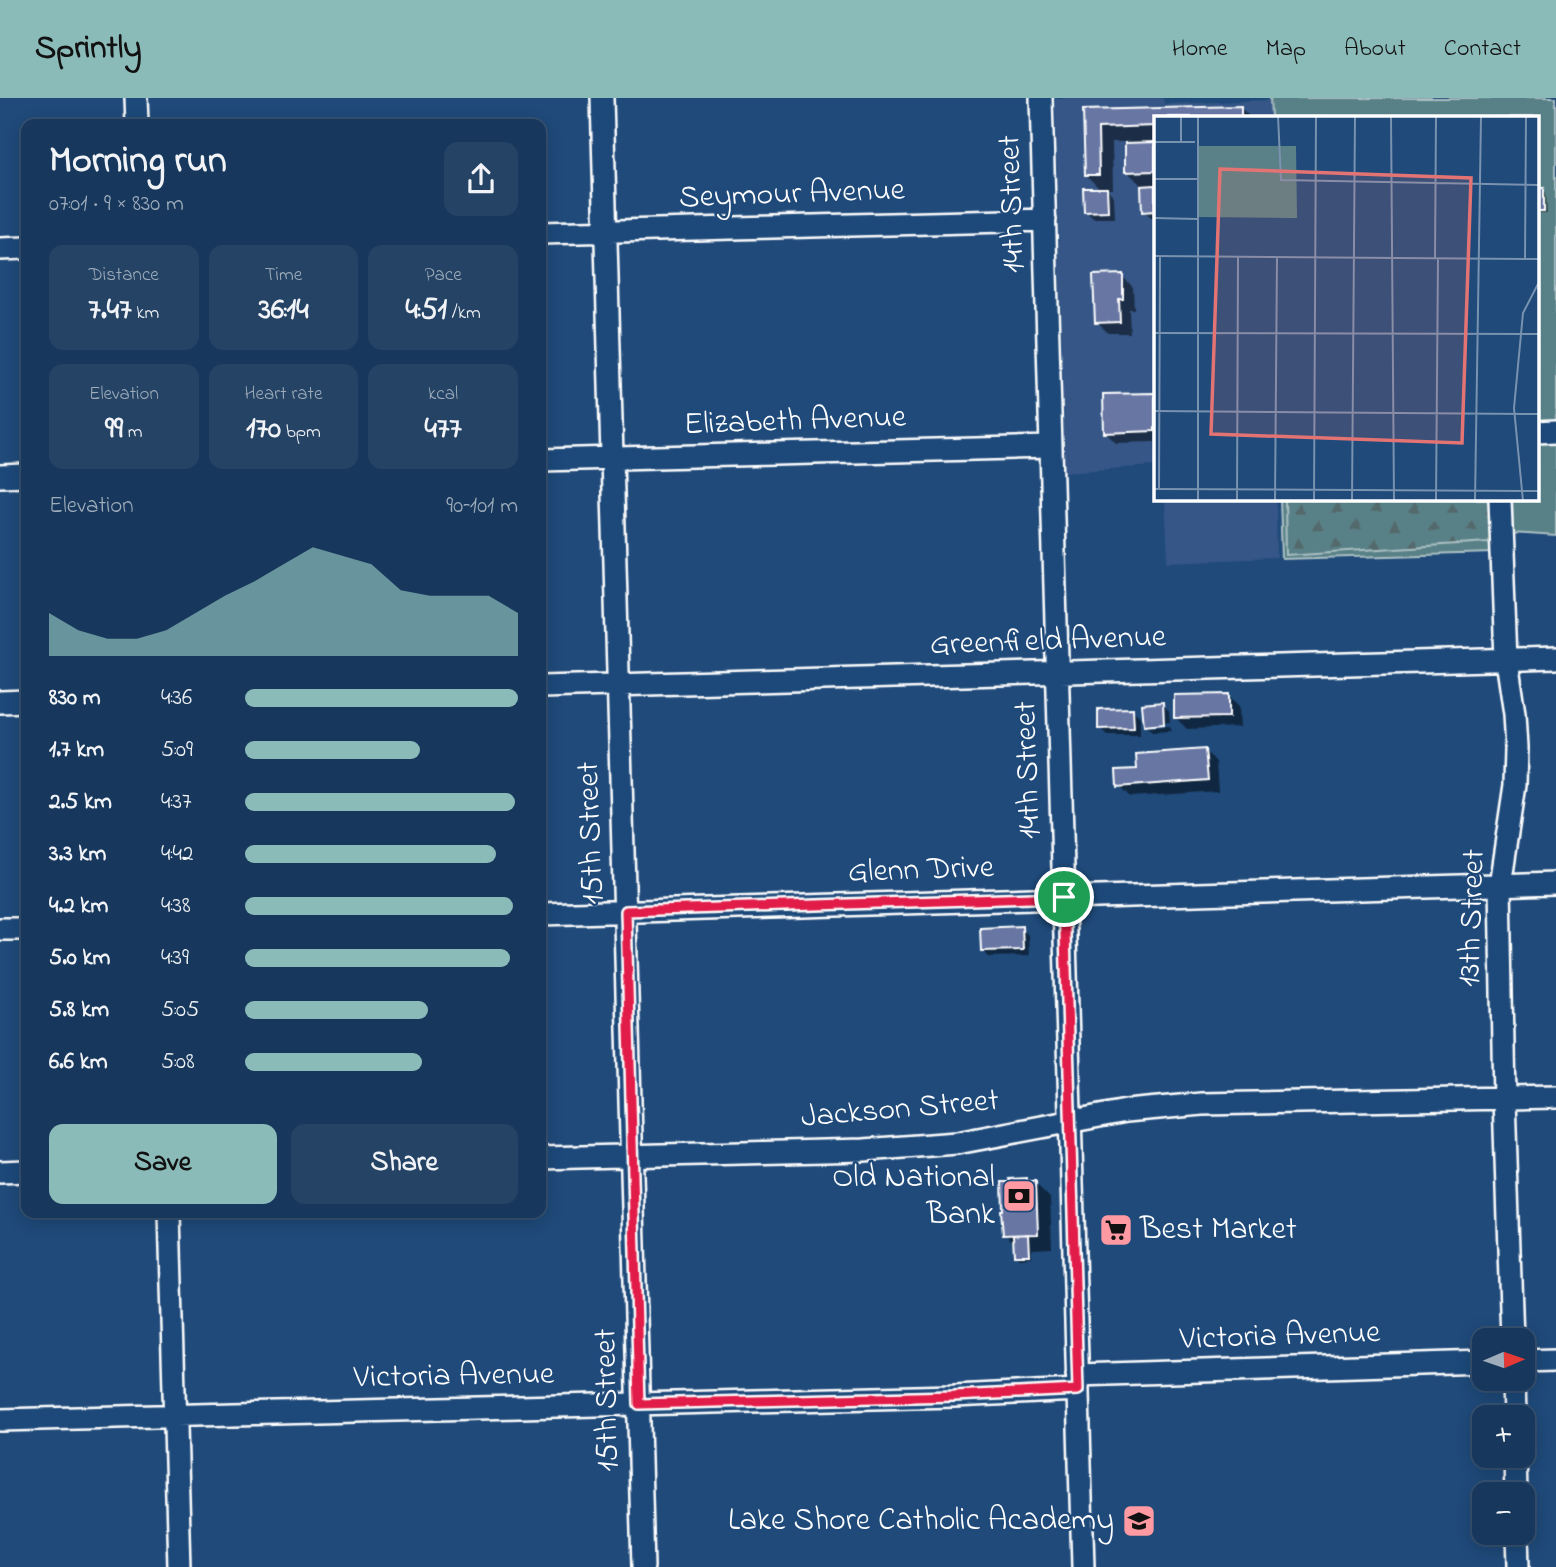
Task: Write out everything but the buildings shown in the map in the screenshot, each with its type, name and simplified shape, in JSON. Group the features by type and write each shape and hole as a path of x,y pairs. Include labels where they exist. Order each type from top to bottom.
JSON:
{"street":[{"path":"136,98 137,119"},
{"name":"15th Street","path":"602,98 643,1567"},
{"name":"14th Street","path":"1041,98 1083,1567"},
{"name":"Seymour Avenue","path":"546,233 1045,220"},
{"path":"0,249 21,248"},
{"path":"1538,432 1556,431"},
{"name":"Elizabeth Avenue","path":"546,460 1051,447"},
{"path":"0,476 21,475"},
{"name":"13th Street","path":"1500,500 1506,660 1516,748 1515,785 1500,885 1512,1328"},
{"name":"Greenfield Avenue","path":"546,687 1556,658"},
{"path":"0,702 21,701"},
{"name":"Glenn Drive","path":"546,914 1556,884"},
{"path":"0,929 21,929"},
{"name":"Jackson Street","path":"546,1158 864,1150 957,1143 1140,1109 1202,1104 1556,1097"},
{"path":"0,1172 21,1171"},
{"path":"169,1218 179,1567"},
{"path":"1535,1361 1556,1360"},
{"name":"Victoria Avenue","path":"0,1420 954,1396 1078,1382 1472,1363"},
{"path":"1517,1545 1518,1567"}],"shaded area":[{"path":"1055,98 1163,98 1164,104 1270,100 1270,116 1154,116 1154,466 1065,472"},
{"path":"1165,500 1276,500 1277,558 1168,562"}],"green space":[{"path":"1270,98 1556,98 1556,536 1511,533 1495,553 1282,559 1280,500 1538,500 1538,116 1271,116"},
{"path":"1285,500 1493,500 1494,532 1489,542 1286,555"}],"place":[{"name":"Old National Bank","path":"1019,1196"},
{"name":"Best Market","path":"1116,1230"},
{"name":"Lake Shore Catholic Academy","path":"1139,1521"}],"route":[{"path":"1064,897 1078,1390 639,1404 626,911 1064,897"}]}
